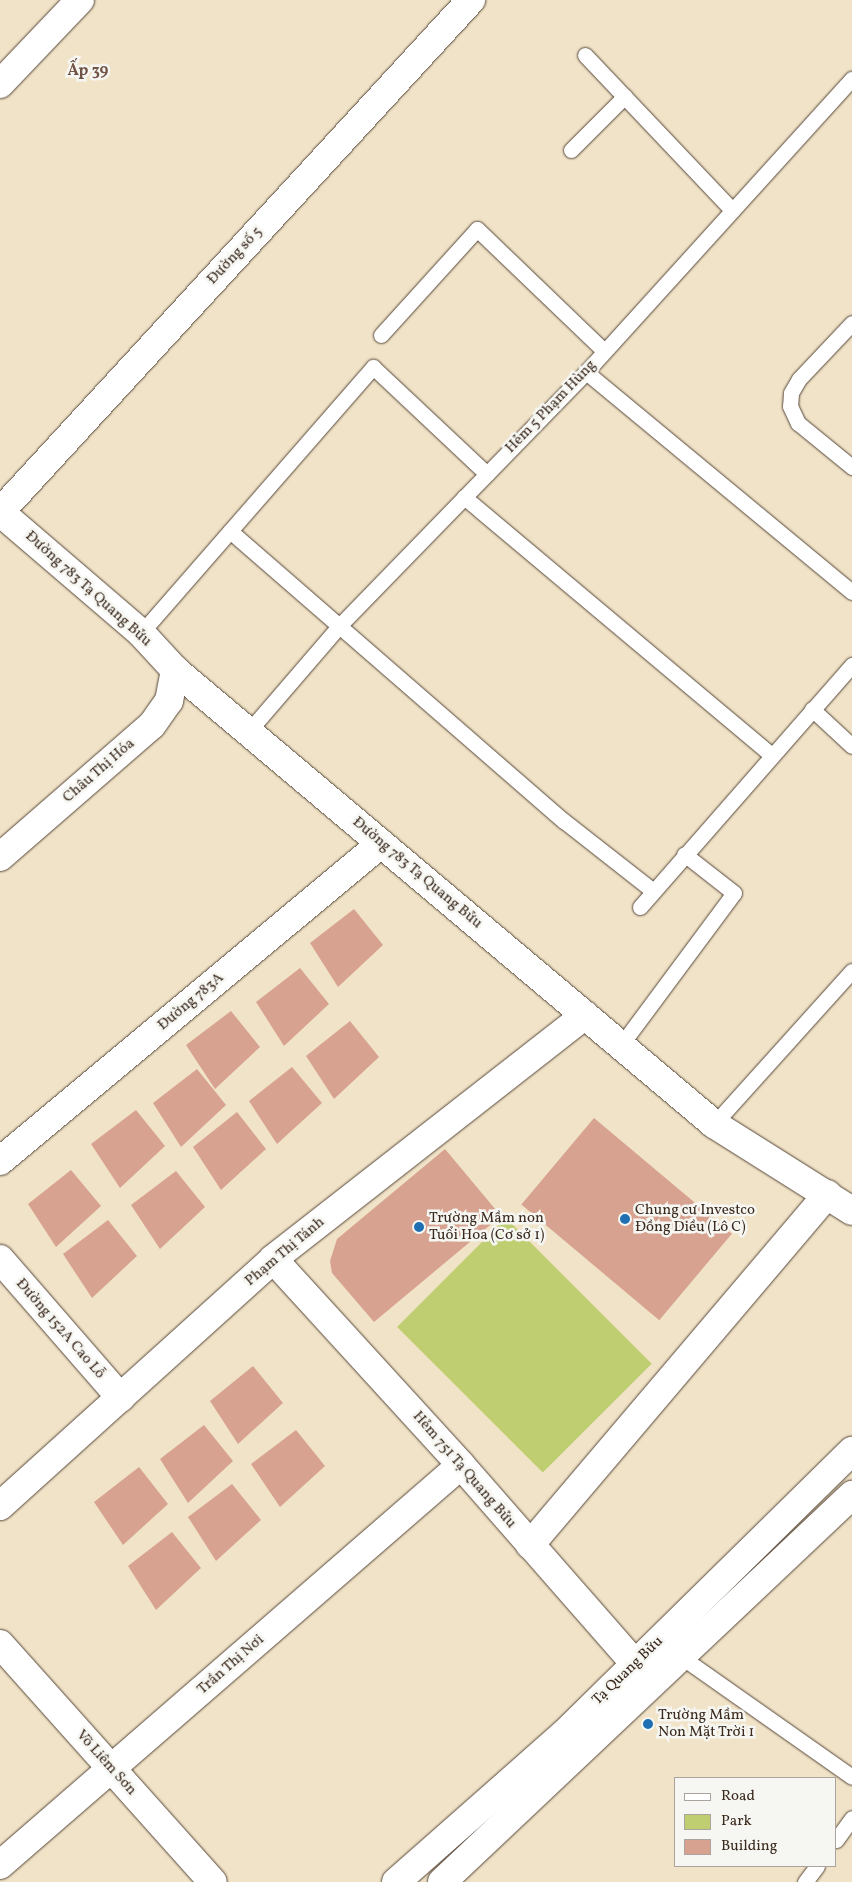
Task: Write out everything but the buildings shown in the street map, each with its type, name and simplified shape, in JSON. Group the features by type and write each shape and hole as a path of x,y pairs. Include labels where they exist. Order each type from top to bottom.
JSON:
{"street":[{"path":"0,84 80,0"},
{"name":"Đường số 5","path":"0,512 471,0"},
{"name":"Đường 783 Tạ Quang Bửu","path":"0,512 140,633 175,670 714,1124 828,1194 852,1211"},
{"name":"Châu Thị Hóa","path":"0,857 152,725 169,701 175,670"},
{"name":"Đường 783A","path":"0,1161 381,844"},
{"name":"Phạm Thị Tánh","path":"0,1506 273,1258 585,1015"},
{"path":"530,1545 828,1194"},
{"name":"Hẻm 751 Tạ Quang Bửu","path":"273,1258 461,1465 644,1675"},
{"name":"Đường 152A Cao Lỗ","path":"0,1259 121,1398"},
{"name":"Tạ Quang Bửu","path":"442,1882 644,1675 852,1451"},
{"name":"Trần Thị Nơi","path":"0,1865 461,1465"},
{"name":"Tạ Quang Bửu","path":"396,1882 564,1734 644,1675 680,1656 852,1495"},
{"name":"Võ Liêm Sơn","path":"0,1644 213,1882"}],"lane":[{"path":"585,55 732,210"},
{"name":"Hẻm 5 Phạm Hùng","path":"248,732 341,624 586,372 852,79"},
{"path":"571,150 625,96"},
{"path":"381,336 477,229 604,351"},
{"path":"852,323 799,379 791,393 790,406 798,422 852,467"},
{"path":"140,633 373,367 487,474"},
{"path":"586,372 852,592"},
{"path":"464,497 771,755"},
{"path":"230,531 341,624 564,821 652,890"},
{"path":"640,907 652,890 852,665"},
{"path":"812,709 852,746"},
{"path":"621,1045 734,893 684,854"},
{"path":"714,1124 852,971"},
{"path":"680,1656 852,1777"},
{"path":"837,1839 852,1818"},
{"path":"805,1882 816,1867"}],"green space":[{"path":"506,1218 652,1364 543,1473 397,1327"}],"place":[{"name":"Chung cư Investco Đồng Diều (Lô C)","path":"625,1219"},
{"name":"Trường Mầm non Tuổi Hoa (Cơ sở 1)","path":"419,1227"},
{"name":"Trường Mầm Non Mặt Trời 1","path":"648,1724"}],"district":[{"name":"Ấp 39","path":"88,71"}]}
